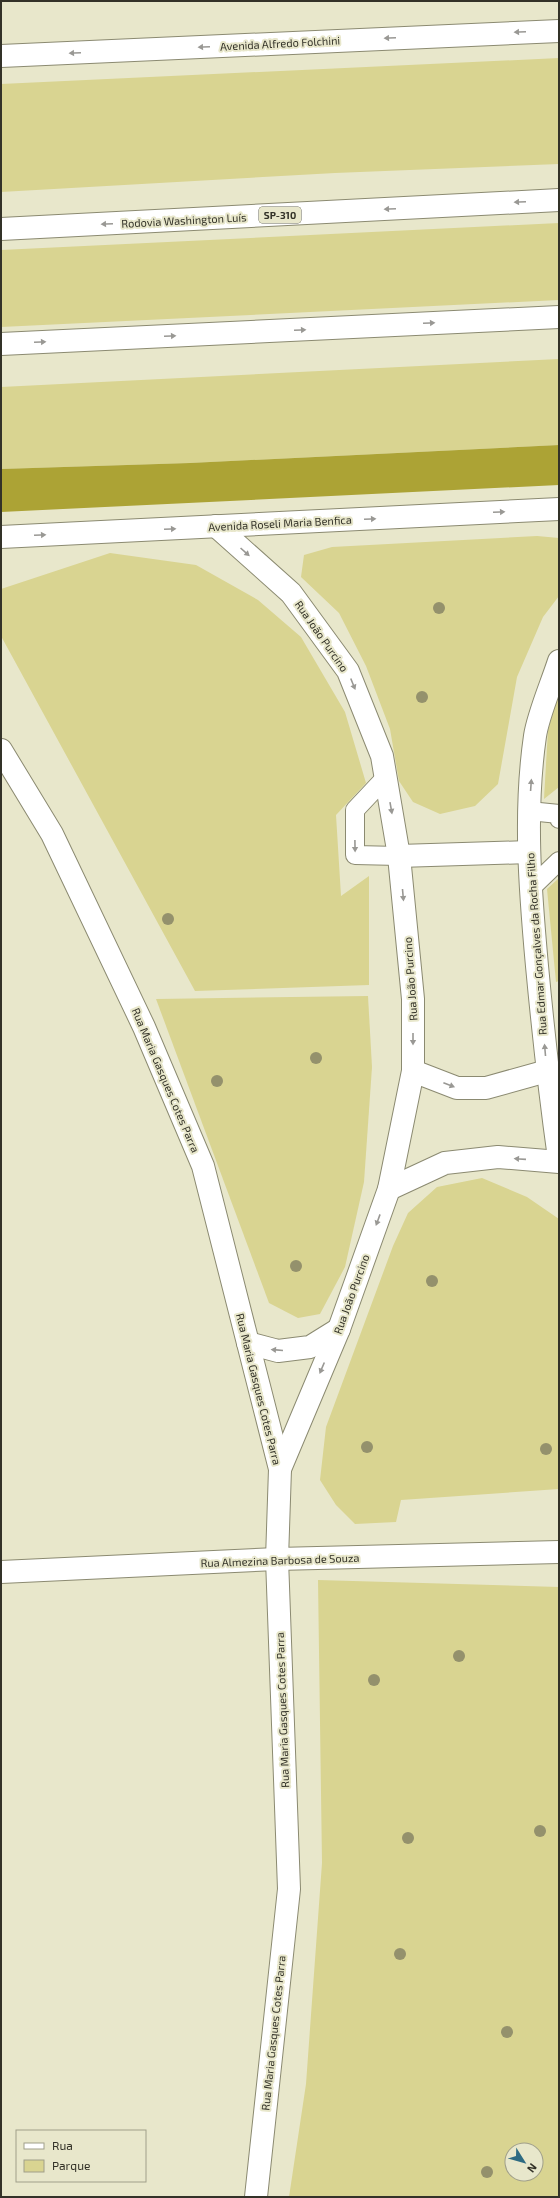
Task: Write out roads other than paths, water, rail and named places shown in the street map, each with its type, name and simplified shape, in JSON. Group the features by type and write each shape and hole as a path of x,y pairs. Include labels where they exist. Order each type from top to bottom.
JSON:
{"main road":[{"name":"Avenida Alfredo Folchini","path":"1,56 559,31"},
{"name":"Rodovia Washington Luís","path":"1,229 559,200"},
{"path":"1,344 559,317"},
{"name":"Avenida Roseli Maria Benfica","path":"1,537 559,509"},
{"name":"Rua João Purcino","path":"216,526 291,593 348,671 382,756 399,856 413,999 413,1071 389,1189 339,1329 280,1469"},
{"name":"Rua Edmar Gonçalves da Rocha Filho","path":"559,661 535,735 529,811 530,889 547,1071 559,1158"},
{"name":"Rua Maria Gasques Cotes Parra","path":"1,750 52,834 144,1027 203,1166 280,1469 277,1559 289,1890 256,2197"},
{"path":"399,856 529,852"},
{"path":"413,1071 456,1088 486,1088 547,1071"},
{"path":"389,1189 445,1163 498,1157 559,1162"},
{"path":"248,1343 278,1351 310,1347 339,1329"},
{"name":"Rua Almezina Barbosa de Souza","path":"1,1572 277,1559 559,1552"}],"lane":[{"path":"386,777 355,810 356,855 399,856"},
{"path":"529,811 559,814 559,819"},
{"path":"530,889 559,861"}]}
